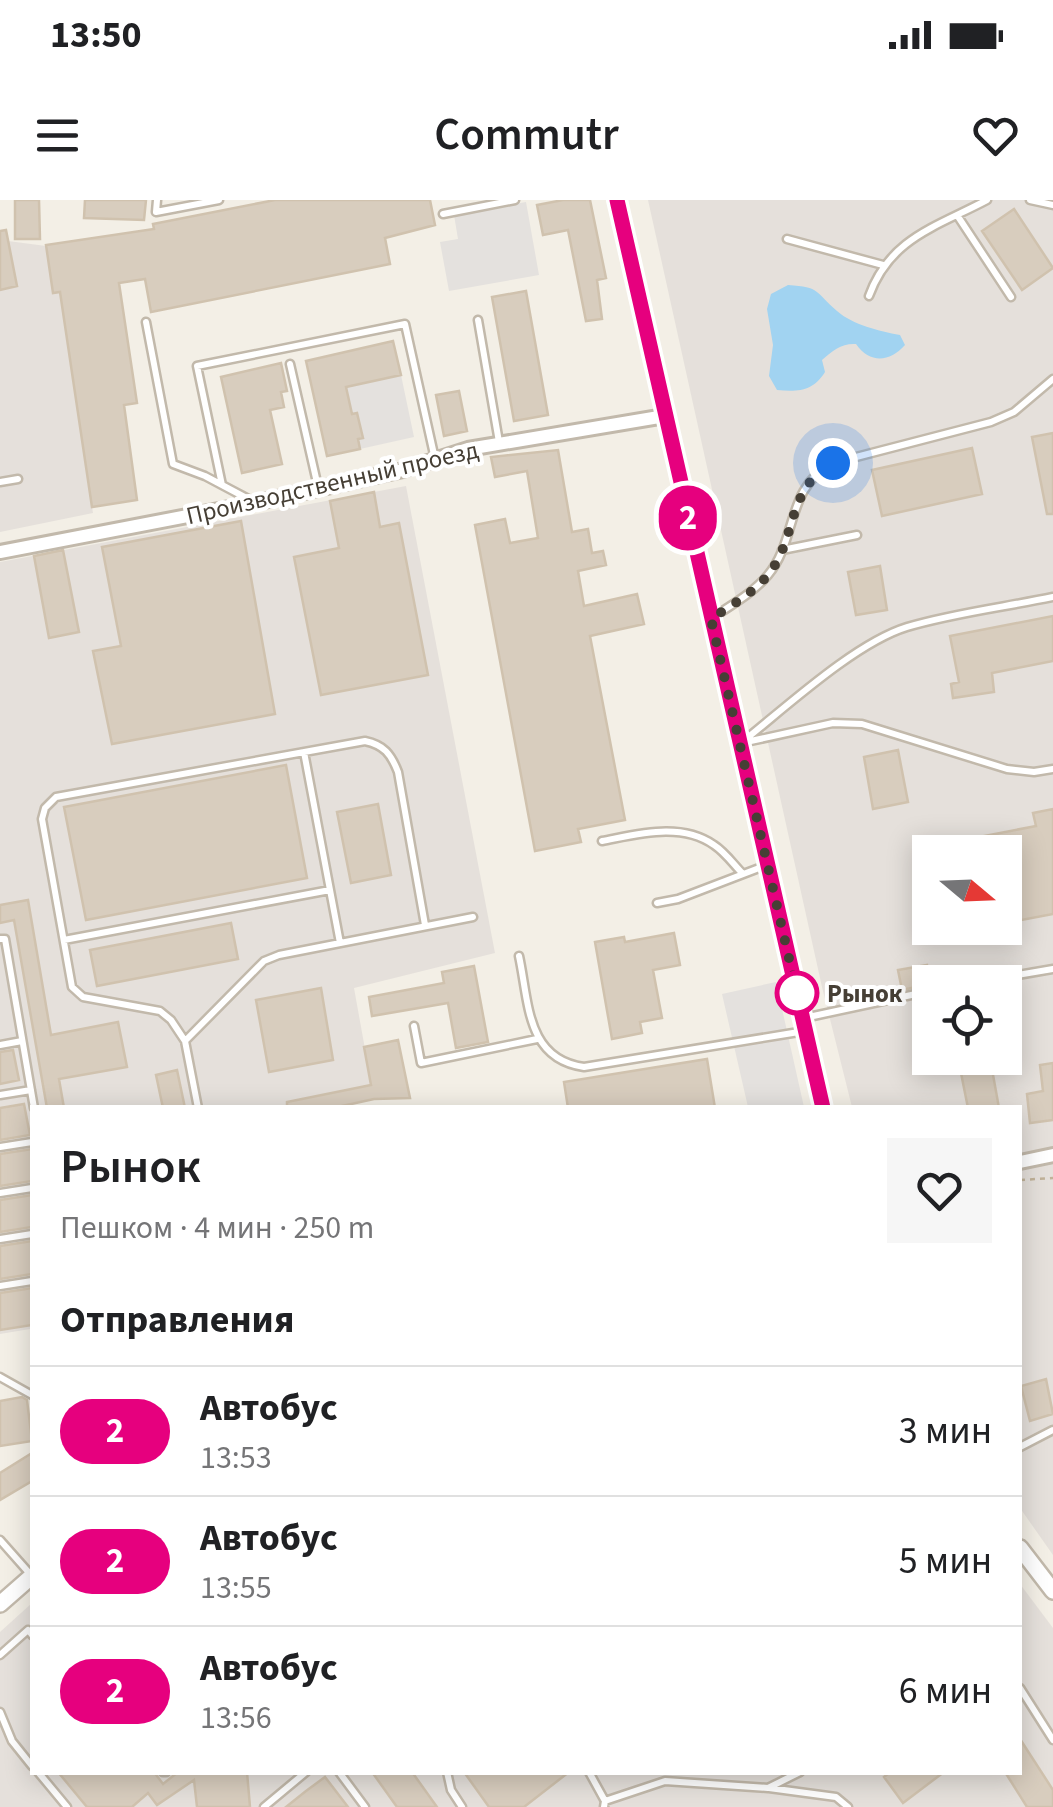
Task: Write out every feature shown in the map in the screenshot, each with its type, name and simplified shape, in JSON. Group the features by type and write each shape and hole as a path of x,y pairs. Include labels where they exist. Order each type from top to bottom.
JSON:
{"street":[{"path":"617,200 823,1105"},
{"name":"Производственный проезд","path":"0,552 255,503 499,444 665,416"},
{"path":"1022,1162 1053,1155"},
{"path":"1022,1550 1050,1582"},
{"path":"0,1604 30,1578"}],"lane":[{"path":"157,200 156,212 219,200"},
{"path":"443,214 515,200"},
{"path":"869,296 883,265 909,241 987,200"},
{"path":"1030,200 1053,205"},
{"path":"957,216 1010,297"},
{"path":"787,239 883,265"},
{"path":"478,320 499,444"},
{"path":"146,322 173,464 255,503"},
{"path":"222,485 197,366 405,324 436,460"},
{"path":"290,364 319,488"},
{"path":"711,619 769,574 805,486 815,473 833,463 992,422 1014,412 1053,379"},
{"path":"0,482 18,478"},
{"path":"780,550 858,535"},
{"path":"740,744 882,638 906,628 1053,597"},
{"path":"740,744 833,723 862,724 1007,768 1034,772 1053,769"},
{"path":"197,1105 185,1041 171,1020 160,1011 83,997 72,987 42,819 45,808 56,797 365,742 380,744 392,756 398,772 426,926"},
{"path":"304,752 340,942"},
{"path":"602,841 658,831 686,832 714,845 743,874"},
{"path":"657,903 678,899 768,865"},
{"path":"64,940 330,890"},
{"path":"185,1041 264,961 473,917"},
{"path":"0,939 4,938 34,1105"},
{"path":"519,956 537,1039 548,1053 566,1064 584,1067 805,1025 912,996"},
{"path":"1022,974 1053,969"},
{"path":"0,994 14,992"},
{"path":"414,1026 421,1063 537,1039"},
{"path":"0,1045 22,1041"},
{"path":"0,1096 31,1090"},
{"path":"0,1147 30,1142"},
{"path":"0,1193 30,1188"},
{"path":"0,1239 30,1234"},
{"path":"0,1286 30,1281"},
{"path":"0,1376 30,1394"},
{"path":"1022,1446 1053,1430"},
{"path":"0,1540 30,1574"},
{"path":"0,1656 30,1631"},
{"path":"1022,1691 1053,1740"},
{"path":"0,1712 12,1741 30,1764"},
{"path":"40,1775 67,1807"},
{"path":"264,1807 302,1775"},
{"path":"340,1775 366,1807"},
{"path":"448,1775 451,1790 462,1807"},
{"path":"590,1775 605,1804 665,1781 836,1797 848,1807"},
{"path":"768,1788 794,1775"}],"path":[{"path":"1022,1180 1053,1178"}],"shaded area":[{"path":"648,200 1053,200 1053,1555 1022,1511 1022,1105 852,1105"},
{"path":"526,202 539,275 449,291 440,242 458,239 454,215"},
{"path":"0,243 46,246 53,292 60,292 93,513 0,532"},
{"path":"401,375 414,437 360,449 357,413 352,414 345,385"},
{"path":"406,486 495,953 354,988 374,1099 347,1105 30,1105 30,1329 0,1334 0,562"},
{"path":"776,982 804,1105 748,1105 722,994"},
{"path":"1022,1587 1053,1628 1053,1807 0,1807 0,1632 30,1605 30,1775 1022,1775"}],"water":[{"path":"788,285 812,289 843,316 900,335 905,345 893,355 880,358 867,355 856,344 842,346 822,360 825,372 816,383 799,390 777,390 769,376 773,345 767,309 771,294"}],"building":[{"path":"15,200 39,200 40,239 15,239"},
{"path":"85,200 146,200 144,220 84,218"},
{"path":"275,200 430,200 435,225 385,238 390,264 151,312 145,279 119,283 137,403 124,405 137,500 92,507 60,292 53,293 46,245 154,229 153,224"},
{"path":"590,200 606,278 597,280 602,319 586,321 568,230 543,235 537,205"},
{"path":"1014,209 1053,268 1022,290 982,231"},
{"path":"6,230 17,286 0,290 0,231"},
{"path":"526,291 548,415 514,421 492,297"},
{"path":"393,341 401,375 346,387 363,438 358,439 360,449 327,456 306,361"},
{"path":"281,363 287,391 281,392 284,407 270,410 282,464 242,473 221,377"},
{"path":"459,391 467,431 444,436 436,395"},
{"path":"1053,433 1053,514 1047,514 1032,437"},
{"path":"972,448 982,494 882,516 872,470"},
{"path":"558,450 572,532 588,529 592,553 603,551 606,565 578,571 584,606 637,594 644,624 590,636 625,820 578,829 581,842 535,851 475,525 505,519 510,543 538,538 527,471 495,477 491,457"},
{"path":"374,492 380,527 399,523 428,675 321,695 294,557 339,548 330,501"},
{"path":"241,521 275,714 112,744 93,651 121,646 102,547"},
{"path":"63,550 79,632 49,638 34,556"},
{"path":"880,566 887,610 856,615 848,572"},
{"path":"1053,616 1053,661 992,673 994,692 953,698 951,684 959,682 950,636"},
{"path":"898,750 908,802 873,809 864,757"},
{"path":"286,765 307,878 86,920 64,807"},
{"path":"378,804 391,875 351,883 337,812"},
{"path":"1053,809 1053,914 1022,920 1022,835 990,835 1036,826 1033,813"},
{"path":"28,900 51,1035 118,1022 127,1067 59,1079 63,1105 46,1105 14,920 0,923 0,905"},
{"path":"231,923 238,959 97,986 90,950"},
{"path":"674,933 680,965 653,970 662,1018 640,1022 642,1033 612,1039 595,942 624,937 625,942"},
{"path":"474,966 488,1042 456,1048 448,1003 372,1016 369,997 444,983 442,972"},
{"path":"912,968 912,988 902,990 898,970"},
{"path":"321,988 333,1060 269,1072 256,1000"},
{"path":"398,1040 410,1098 347,1105 287,1105 371,1085 364,1047"},
{"path":"13,1050 19,1080 0,1084 0,1052"},
{"path":"707,1059 715,1105 568,1105 564,1082"},
{"path":"1053,1063 1053,1120 1030,1123 1027,1094 1043,1091 1040,1065"},
{"path":"177,1070 184,1105 162,1105 156,1075"},
{"path":"961,1075 993,1075 998,1105 967,1105"},
{"path":"24,1104 30,1135 0,1140 0,1108"},
{"path":"30,1149 30,1181 0,1186 0,1154"},
{"path":"30,1195 30,1227 0,1232 0,1200"},
{"path":"30,1241 30,1274 0,1279 0,1246"},
{"path":"30,1288 30,1325 0,1330 0,1293"},
{"path":"1046,1379 1053,1414 1030,1421 1022,1386"},
{"path":"22,1397 27,1400 30,1441 0,1446 0,1401"},
{"path":"30,1454 30,1482 0,1500 0,1473"},
{"path":"1022,1742 1053,1790 1053,1807 1027,1807 1007,1775 1022,1775"},
{"path":"60,1775 156,1775 163,1784 174,1775 247,1775 250,1807 197,1807 194,1780 157,1805 148,1793 132,1807 87,1807"},
{"path":"374,1775 414,1775 437,1807 397,1807"},
{"path":"466,1775 565,1775 524,1807 489,1807"},
{"path":"886,1775 940,1775 903,1803 884,1777"},
{"path":"325,1777 348,1807 286,1807 306,1791"}],"bus line":[{"name":"2","path":"617,200 822,1105"}],"place":[{"name":"Рынок","path":"797,993"}],"route":[{"path":"797,993 711,619 769,574 805,486 815,473 833,463"}]}
